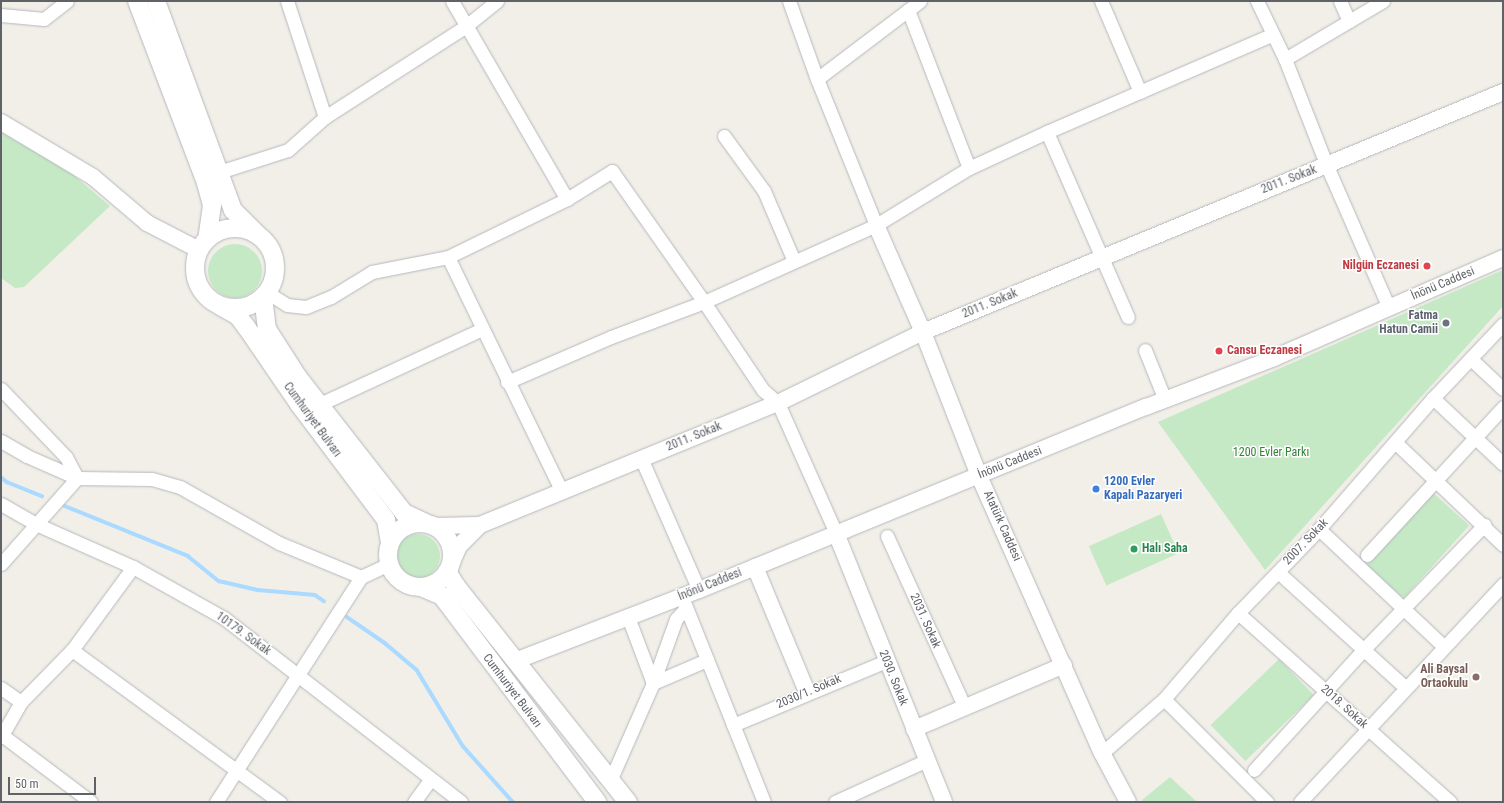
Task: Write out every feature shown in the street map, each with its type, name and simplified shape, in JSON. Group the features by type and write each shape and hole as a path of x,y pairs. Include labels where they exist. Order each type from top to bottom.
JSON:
{"main road":[{"path":"137,1 206,183 212,205 203,245 195,263 198,283 209,299 220,306 233,309 246,307 265,295 274,281 276,268 274,255 267,243 233,210 156,1"},
{"path":"203,245 218,231 231,228 245,229 257,234"},
{"path":"265,295 267,329 297,376 404,513 430,524 450,542 450,567 515,661 628,802"},
{"name":"Cumhuriyet Bulvarı","path":"220,306 238,316 299,404 386,520 390,543"},
{"path":"430,524 404,527 390,543 390,564 402,581 421,587 432,585 450,567"},
{"name":"Cumhuriyet Bulvarı","path":"421,587 442,596 597,802"}],"street":[{"path":"1,15 44,19 67,1"},
{"path":"287,1 325,117"},
{"path":"452,1 567,199"},
{"path":"219,172 288,150 325,117 466,26 497,1"},
{"path":"789,1 817,79 876,224"},
{"path":"817,79 920,1"},
{"path":"1101,1 1140,92"},
{"path":"1257,1 1285,59 1327,166 1389,308"},
{"path":"1340,1 1349,21"},
{"path":"1285,59 1383,1"},
{"path":"908,10 969,168"},
{"path":"507,382 611,337 704,302 876,224 969,168 1047,132 1273,34"},
{"name":"2011. Sokak","path":"480,525 561,490 778,403 923,332 1103,258 1205,214 1327,166 1503,92"},
{"path":"1,122 93,177 147,223 203,245"},
{"path":"1047,132 1128,317"},
{"path":"724,136 764,191 794,261"},
{"path":"265,295 288,306 306,307 331,297 372,272 448,257 567,199 612,171 704,302 763,390 778,403 836,533"},
{"name":"Atatürk Caddesi","path":"876,224 923,332 979,476 1102,753 1128,802"},
{"path":"448,257 507,382 561,490"},
{"name":"İnönü Caddesi","path":"515,661 628,618 684,602 699,590 1165,400 1274,358 1503,258"},
{"name":"2007. Sokak","path":"1102,753 1164,699 1238,613 1319,529 1396,443 1433,398 1503,324"},
{"path":"320,404 482,329"},
{"path":"1145,350 1165,400"},
{"path":"1471,359 1503,389"},
{"path":"1,389 66,457 77,478"},
{"path":"1433,398 1503,464"},
{"path":"1367,555 1503,407"},
{"path":"1,441 27,456 77,478 152,479 180,487 279,544 361,577"},
{"path":"1396,443 1435,481 1484,525 1503,545"},
{"path":"641,458 699,590"},
{"path":"1,564 77,478"},
{"name":"10179. Sokak","path":"1,504 36,524 133,567 224,618 460,802"},
{"path":"430,524 480,525"},
{"path":"450,567 459,546 480,525"},
{"path":"1254,770 1364,649 1484,525"},
{"path":"1319,529 1402,609 1443,646"},
{"name":"2030. Sokak","path":"836,533 886,661 944,802"},
{"name":"2031. Sokak","path":"887,536 964,706"},
{"path":"216,802 361,577 390,564"},
{"path":"91,802 2,736 21,702 72,650 133,567"},
{"path":"755,567 807,692"},
{"path":"1278,572 1405,687"},
{"path":"1300,802 1443,646 1502,588"},
{"path":"684,602 764,802"},
{"path":"610,781 653,683 676,619 684,602"},
{"name":"2018. Sokak","path":"1238,613 1450,802"},
{"path":"628,618 653,683"},
{"path":"72,650 237,769 280,802"},
{"path":"653,683 707,660"},
{"name":"2030/1. Sokak","path":"733,725 807,692 886,661"},
{"path":"914,729 964,706 1064,666"},
{"path":"1,688 21,702"},
{"path":"1164,699 1267,802"},
{"path":"840,801 927,760"},
{"path":"414,802 430,780"}],"green space":[{"path":"1,132 65,168 110,206 24,287 15,288 1,278"},
{"path":"230,244 240,244 250,248 258,256 262,266 262,276 258,286 250,294 240,298 230,298 220,294 212,286 208,276 208,266 212,256 220,248"},
{"name":"1200 Evler Parkı","path":"1503,270 1503,306 1265,570 1158,422"},
{"path":"1432,492 1469,525 1404,598 1366,565"},
{"name":"Halı Saha","path":"1161,514 1178,553 1106,585 1089,546"},
{"path":"418,534 430,538 436,544 440,556 436,568 430,574 418,578 406,574 400,568 396,556 400,544 406,538"},
{"path":"1279,659 1314,695 1245,761 1211,725"},
{"path":"1170,777 1197,802 1144,802 1142,800"}],"waterway":[{"path":"1,477 7,482 42,496"},
{"path":"65,506 188,556 219,581 258,590 315,595 324,601"},
{"path":"347,617 385,643 417,670 463,746 513,802"}],"place":[{"name":"Nilgün Eczanesi","path":"1427,266"},
{"name":"Fatma Hatun Camii","path":"1446,323"},
{"name":"Cansu Eczanesi","path":"1219,351"},
{"name":"1200 Evler Kapalı Pazaryeri","path":"1096,489"},
{"name":"Halı Saha","path":"1134,549"},
{"name":"Ali Baysal Ortaokulu","path":"1476,677"}]}
